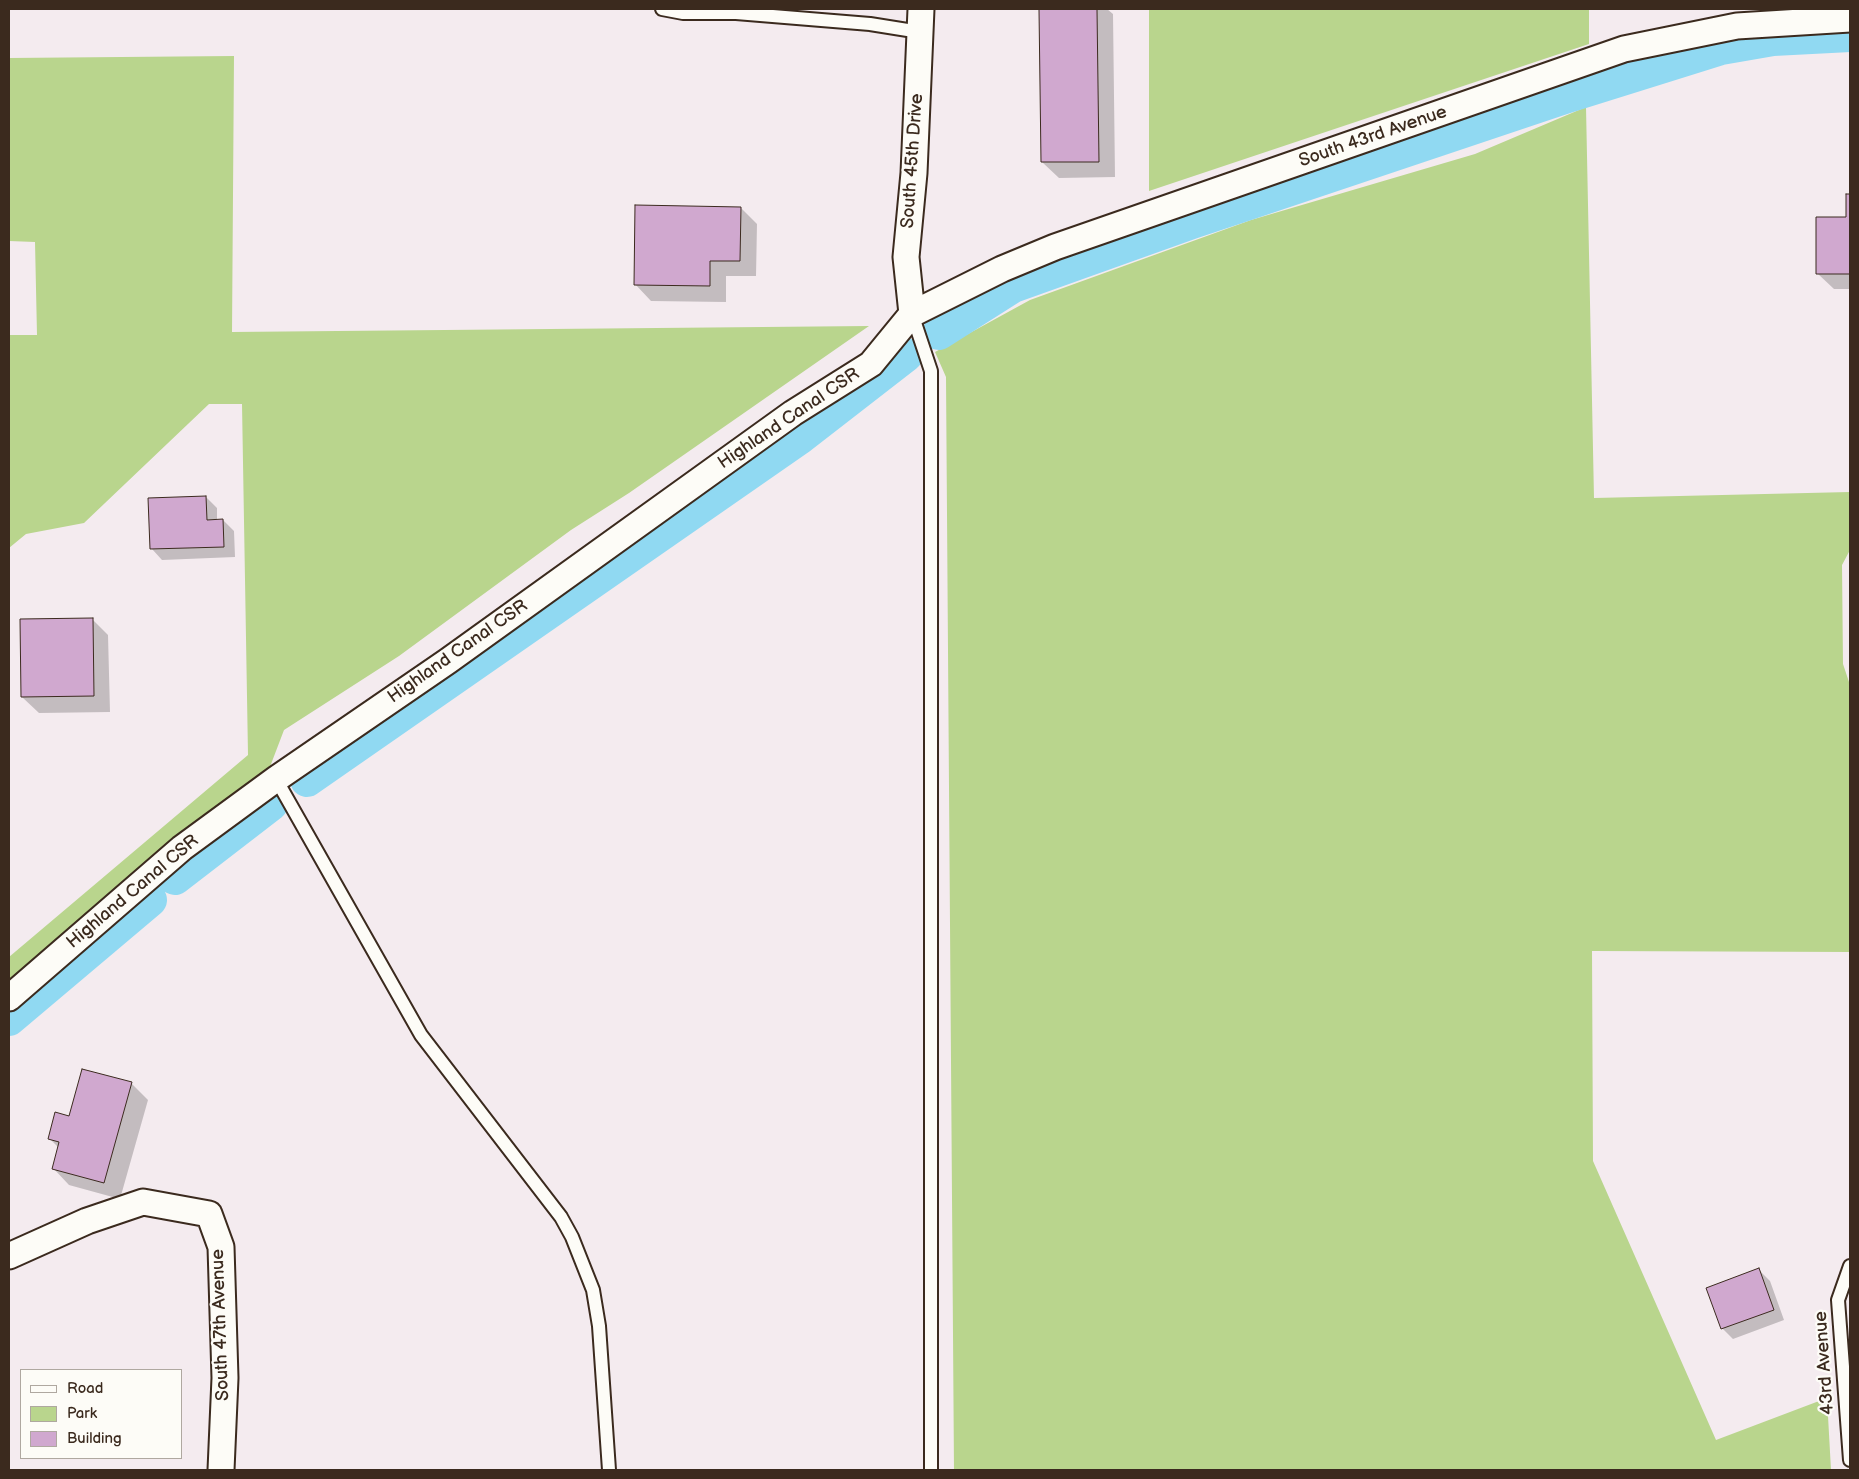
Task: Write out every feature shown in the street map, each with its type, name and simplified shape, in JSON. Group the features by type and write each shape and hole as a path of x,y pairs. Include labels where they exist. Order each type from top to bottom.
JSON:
{"street":[{"name":"South 43rd Avenue","path":"912,314 1002,269 1055,247 1624,49 1736,26 1850,19"},
{"name":"South 45th Drive","path":"912,314 906,257 914,173 920,20"},
{"name":"Highland Canal CSR","path":"9,998 182,848 276,779 448,661 793,413 871,364 912,314"},
{"name":"South 47th Avenue","path":"9,1256 87,1221 143,1202 209,1214 221,1247 225,1378 220,1470"}],"lane":[{"path":"662,9 683,13 717,11 870,24 920,20"},
{"path":"912,314 931,371 931,1470"},
{"path":"276,779 421,1035 561,1217 572,1237 593,1290 600,1326 609,1470"},
{"name":"43rd Avenue","path":"1850,1266 1838,1300 1850,1460"}],"green space":[{"path":"1149,9 1589,9 1589,44 1149,191"},
{"path":"234,56 232,332 869,326 629,493 571,530 399,656 284,730 268,772 9,982 9,957 248,755 242,404 209,404 84,523 26,534 9,548 9,335 37,335 35,242 9,241 9,58"},
{"path":"1586,107 1594,498 1850,492 1850,550 1842,565 1843,664 1850,685 1850,952 1592,951 1593,1161 1716,1440 1827,1398 1831,1470 954,1470 946,377 935,352 1030,300 1251,220 1475,154"}],"building":[{"path":"1039,9 1097,9 1099,162 1041,162"},
{"path":"1846,194 1850,194 1850,274 1816,274 1816,217 1846,217"},
{"path":"635,205 741,207 740,261 710,261 710,286 634,285"},
{"path":"206,496 207,520 223,519 224,547 150,549 148,498"},
{"path":"93,618 94,696 21,697 20,619"},
{"path":"82,1069 132,1082 104,1183 52,1169 59,1142 48,1139 55,1112 69,1116"},
{"path":"1759,1268 1774,1310 1721,1329 1706,1288"}],"waterway":[{"path":"939,333 1013,286 1192,222 1568,96 1721,48 1773,39 1850,35"},
{"path":"307,780 799,438 906,355"},
{"path":"175,878 271,804"},
{"path":"9,1019 150,900"}]}
